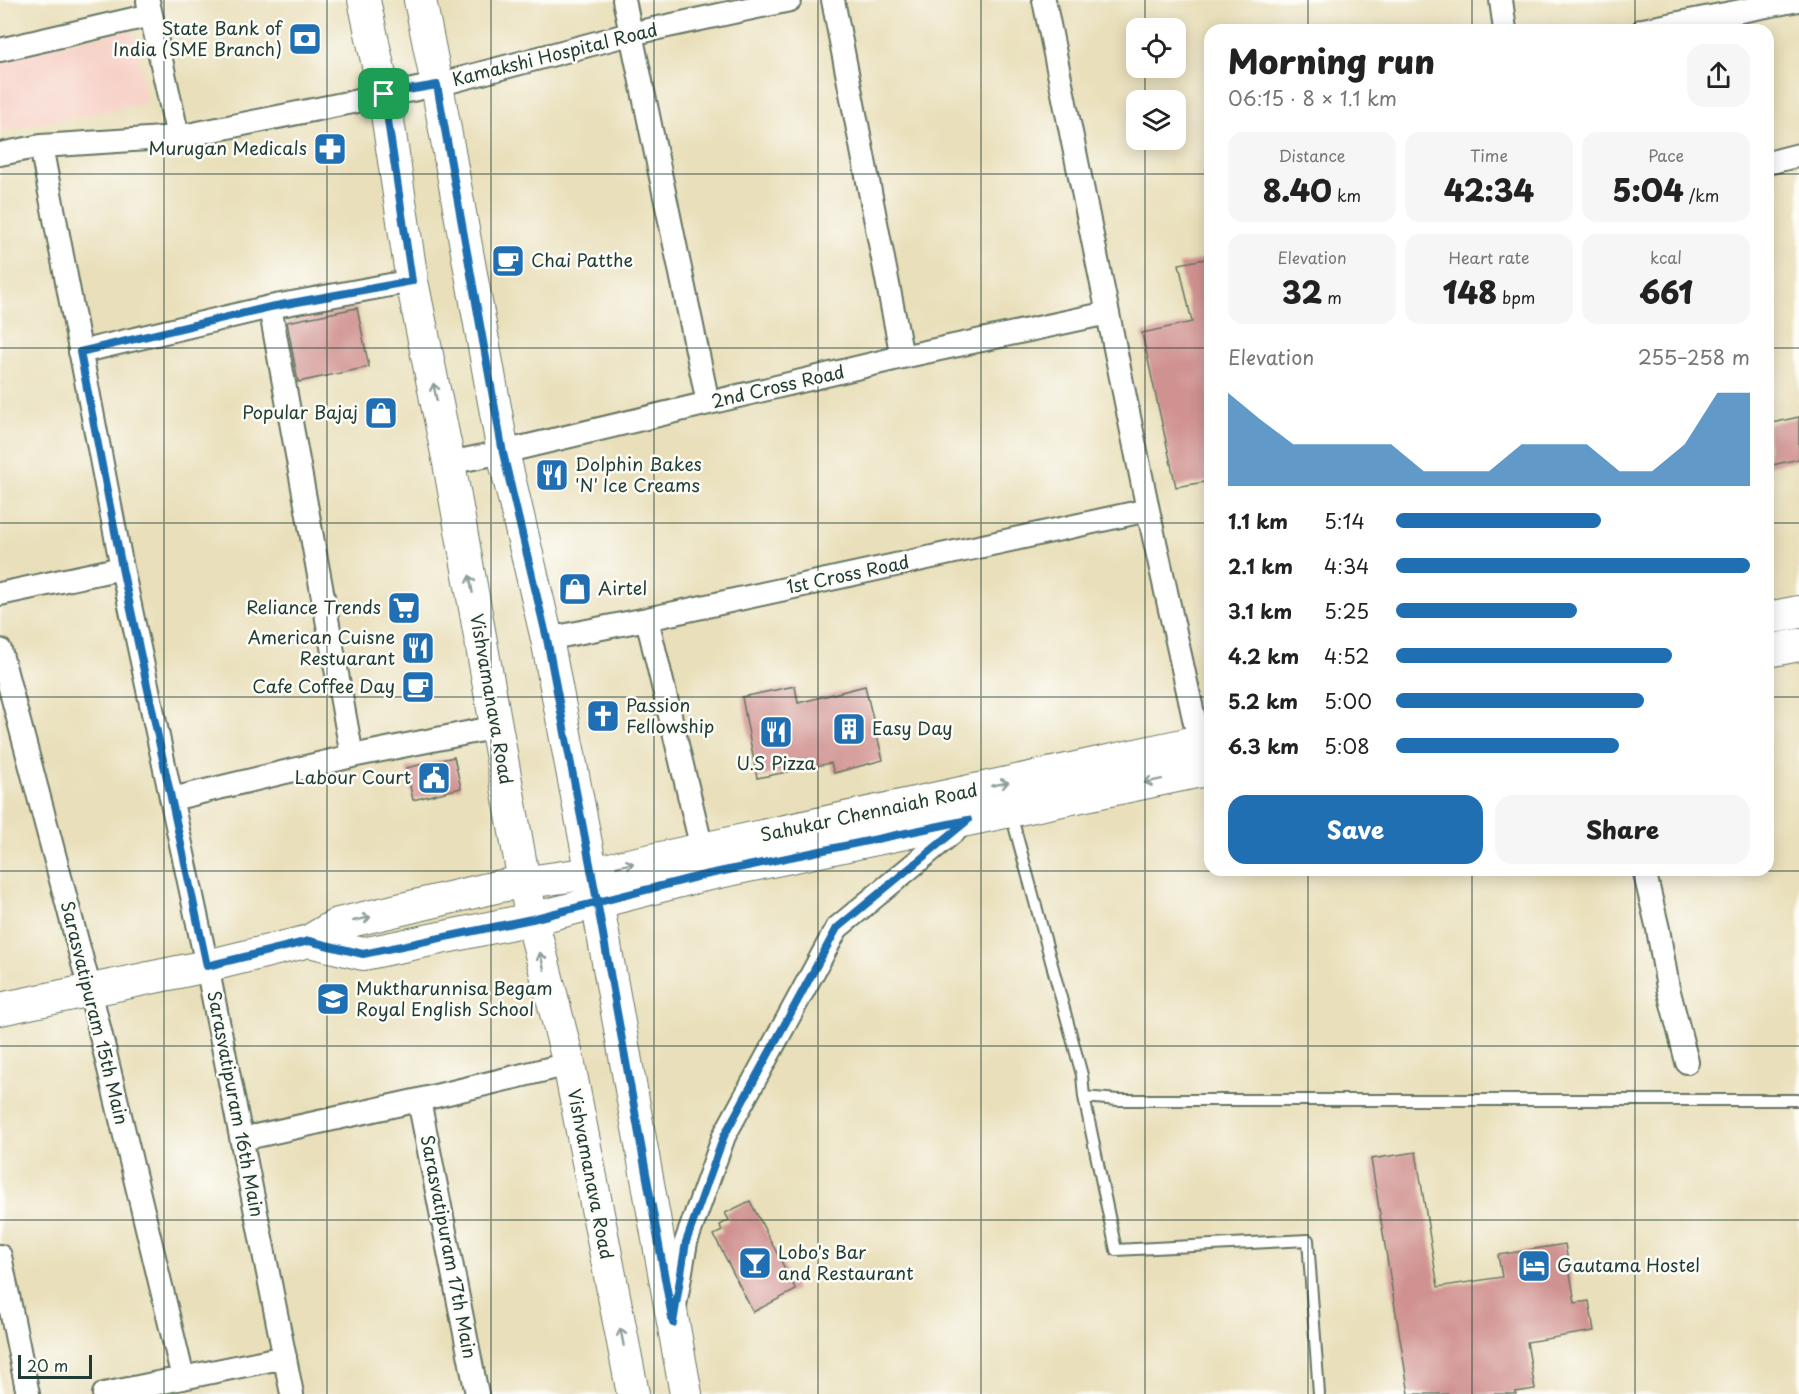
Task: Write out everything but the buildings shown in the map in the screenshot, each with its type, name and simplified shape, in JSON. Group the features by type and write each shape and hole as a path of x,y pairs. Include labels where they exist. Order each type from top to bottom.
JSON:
{"main road":[{"name":"Vishvamanava Road","path":"364,0 384,94 412,281 449,463 521,865 532,919 569,1064 633,1394"},
{"path":"420,0 503,453 547,639 686,1394"},
{"path":"1774,617 1799,612"},
{"path":"1774,650 1799,645"},
{"name":"Sahukar Chennaiah Road","path":"309,941 338,924 500,886 526,884 594,887 700,876 968,820 1010,811 1204,750"},
{"name":"Sahukar Chennaiah Road","path":"309,941 363,954 532,919 594,887 702,849 1204,750"},
{"path":"0,1009 207,966 309,941"}],"street":[{"path":"624,0 708,403"},
{"name":"Kamakshi Hospital Road","path":"0,154 41,146 178,137 437,85 630,34 790,0"},
{"path":"833,0 902,357"},
{"path":"1044,0 1148,510 1204,737"},
{"path":"1501,0 1504,24"},
{"path":"1674,24 1798,0"},
{"path":"0,50 149,8 178,137"},
{"name":"Sarasvatipuram 16th Main","path":"41,146 122,568 207,966 292,1394"},
{"path":"1774,161 1799,155"},
{"path":"80,352 270,307 412,281"},
{"path":"270,307 352,756"},
{"name":"2nd Cross Road","path":"449,463 503,453 902,357 1108,313"},
{"name":"1st Cross Road","path":"547,639 1148,510"},
{"path":"0,594 122,568"},
{"path":"646,619 702,849"},
{"name":"Sarasvatipuram 15th Main","path":"0,650 90,990 183,1378"},
{"path":"172,799 352,756 497,727"},
{"path":"673,1323 686,1242 724,1136 837,928 968,820"},
{"path":"1645,876 1658,928 1668,988 1687,1062"},
{"path":"242,1140 569,1064"},
{"name":"Sarasvatipuram 17th Main","path":"419,1100 477,1394"},
{"path":"0,1256 28,1394"},
{"path":"104,1394 155,1388 183,1378 285,1357"}],"lane":[{"path":"1010,811 1082,1075 1084,1097 1116,1250 1308,1239 1319,1394"},
{"path":"1084,1097 1118,1100 1799,1100"}],"shaded area":[{"path":"133,29 147,103 0,131 0,58"}],"place":[{"name":"State Bank of India (SME Branch)","path":"305,39"},
{"name":"Murugan Medicals","path":"330,149"},
{"name":"Chai Patthe","path":"508,261"},
{"name":"Popular Bajaj","path":"381,413"},
{"name":"Dolphin Bakes 'N' Ice Creams","path":"552,475"},
{"name":"Airtel","path":"575,589"},
{"name":"Reliance Trends","path":"404,608"},
{"name":"American Cuisne Restuarant","path":"418,648"},
{"name":"Cafe Coffee Day","path":"418,687"},
{"name":"Passion Fellowship","path":"603,716"},
{"name":"Easy Day","path":"849,729"},
{"name":"U.S Pizza","path":"776,732"},
{"name":"Labour Court","path":"434,778"},
{"name":"Muktharunnisa Begam Royal English School","path":"333,999"},
{"name":"Lobo's Bar and Restaurant","path":"755,1263"},
{"name":"Gautama Hostel","path":"1534,1266"}],"route":[{"path":"384,94 412,281 270,307 80,352 122,568 207,966 309,941 363,954 532,919 597,901 700,876 968,820 837,928 724,1136 686,1242 673,1323 597,901 547,639 503,453 437,85 384,94"}]}
